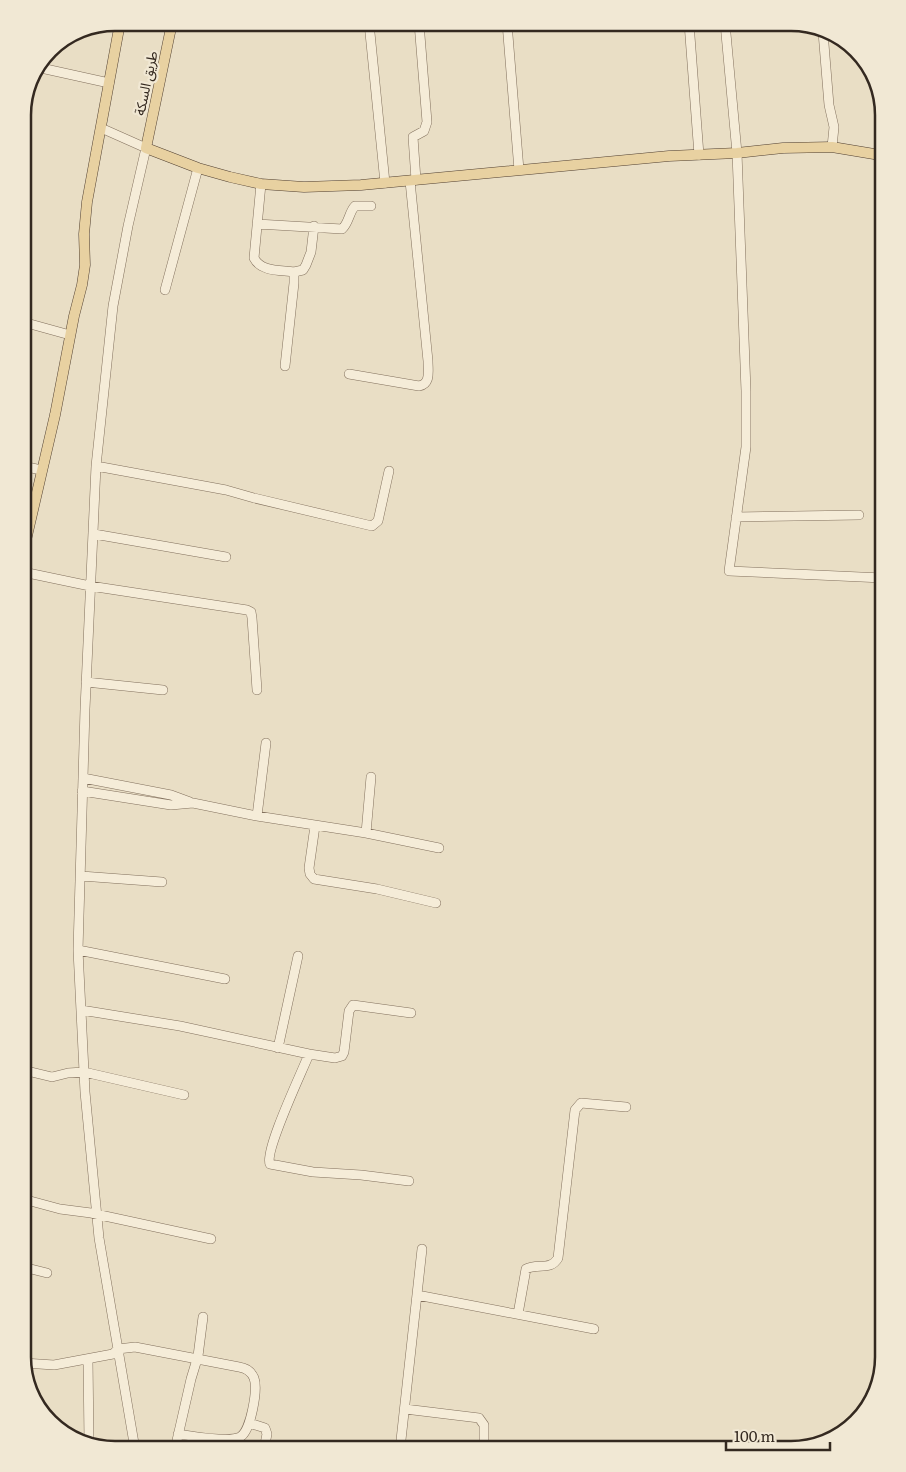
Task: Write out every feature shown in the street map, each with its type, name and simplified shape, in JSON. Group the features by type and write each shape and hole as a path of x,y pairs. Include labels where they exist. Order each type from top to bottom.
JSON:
{"main road":[{"path":"31,516 84,272 84,234 87,202 118,31"},
{"name":"طريق السكة","path":"146,148 170,31"},
{"path":"146,148 198,168 261,184 304,187 385,183 669,156 737,153 783,148 832,147 875,154"}],"street":[{"path":"370,31 385,183"},
{"path":"349,374 419,386 427,382 428,361 413,180 413,137 424,131 427,122 420,31"},
{"path":"508,31 519,170"},
{"path":"689,31 699,155"},
{"path":"726,31 737,153 744,314 746,447 729,571 875,578"},
{"path":"824,39 829,105 834,127 832,147"},
{"path":"46,69 109,83"},
{"path":"101,128 146,148 128,226 114,306 96,466 86,682 78,950 89,1148 96,1214 134,1441"},
{"path":"166,290 198,168"},
{"path":"261,184 254,251 257,263 263,268 294,272 302,270 308,261 314,226"},
{"path":"257,224 342,228 346,225 350,212 355,206 371,206"},
{"path":"285,366 294,272"},
{"path":"31,324 70,335"},
{"path":"96,466 226,490 372,526 378,522 389,471"},
{"path":"31,468 41,470"},
{"path":"736,517 859,515"},
{"path":"94,534 226,557"},
{"path":"31,574 90,586 247,610 252,618 257,690"},
{"path":"86,682 163,690"},
{"path":"257,816 266,743"},
{"path":"366,833 371,777"},
{"path":"83,778 171,795 192,803 257,816 366,833 439,848"},
{"path":"82,791 171,804 192,803"},
{"path":"315,826 309,868 310,874 314,879 377,889 436,903"},
{"path":"81,876 162,882"},
{"path":"78,950 225,979"},
{"path":"278,1048 298,956"},
{"path":"80,1010 180,1026 278,1048 335,1058 342,1056 344,1052 349,1011 353,1005 410,1013"},
{"path":"309,1054 275,1137 269,1156 270,1164 313,1172 409,1181"},
{"path":"31,1072 52,1077 84,1072 184,1095"},
{"path":"518,1314 526,1269 531,1266 552,1265 556,1263 558,1258 575,1110 581,1103 626,1107"},
{"path":"31,1201 60,1209 96,1214 211,1239"},
{"path":"401,1441 422,1250"},
{"path":"31,1269 48,1273"},
{"path":"418,1295 594,1329"},
{"path":"177,1441 196,1360 203,1318"},
{"path":"32,1365 54,1366 113,1354 118,1349 135,1347 196,1360 239,1366 251,1372 255,1388 247,1431 242,1436 228,1439 178,1434"},
{"path":"88,1359 89,1436"},
{"path":"405,1409 480,1418 484,1425 484,1441"},
{"path":"249,1423 265,1428 267,1434 266,1441"}]}
